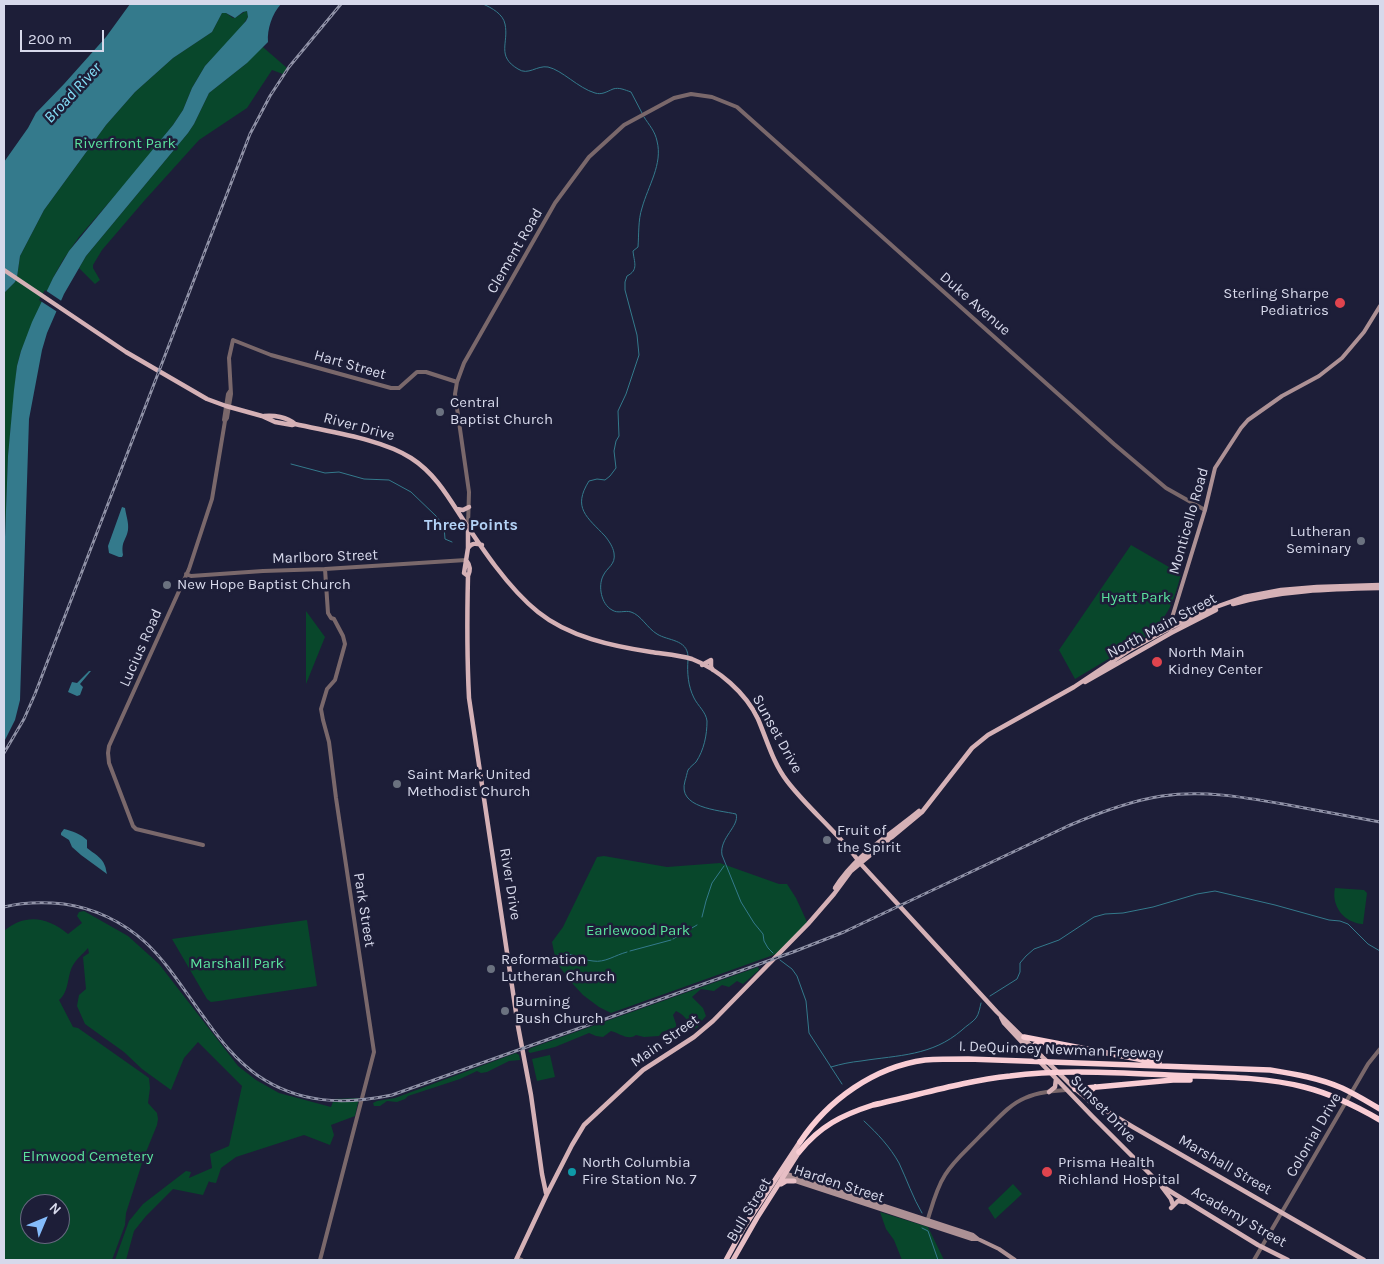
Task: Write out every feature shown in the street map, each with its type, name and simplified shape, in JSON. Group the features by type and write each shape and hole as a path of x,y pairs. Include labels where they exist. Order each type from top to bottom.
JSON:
{"highway":[{"path":"1024,1037 1156,1062 1214,1068"},
{"path":"1035,1056 1034,1046 1039,1042 1062,1045"},
{"name":"I. DeQuincey Newman Freeway","path":"783,1174 810,1127 834,1103 857,1086 888,1070 926,1060 968,1059 1270,1070 1300,1075 1343,1089 1380,1109"},
{"name":"I. DeQuincey Newman Freeway","path":"783,1174 811,1139 823,1128 840,1117 857,1110 984,1080 1040,1072 1217,1077 1274,1081 1304,1086 1338,1098 1380,1120"},
{"path":"1075,1088 1217,1077"},
{"path":"1090,1101 1088,1093 1095,1087"},
{"name":"Bull Street","path":"733,1260 783,1174"},
{"name":"Bull Street","path":"726,1260 744,1228 783,1174"},
{"path":"775,1190 784,1181 794,1181"}],"main road":[{"name":"River Drive","path":"4,270 151,368 207,399 227,407 262,416 281,417 295,424 384,445 410,457 435,479 468,526 468,548 464,573 468,576 467,627 470,698 521,1043 535,1117 546,1194"},
{"name":"Monticello Road","path":"1170,631 1205,510 1215,468 1248,420 1282,396 1320,376 1342,358 1357,341 1380,306"},
{"path":"456,508 461,510 469,507"},
{"name":"Sunset Drive","path":"468,526 502,574 522,598 550,620 603,643 688,658 714,671 738,692 753,710 776,764 786,780 997,1012 1075,1088"},
{"path":"468,548 475,543 482,545"},
{"name":"North Main Street","path":"859,862 863,855 921,809 925,808 972,748 988,735 1077,685 1132,649 1213,608 1252,596 1282,590 1317,587 1380,587"},
{"path":"702,665 711,660 711,667 714,671"},
{"name":"Main Street","path":"518,1259 546,1194 584,1125 643,1070 694,1037 713,1021 794,939 834,894 850,871 859,862"},
{"name":"Sunset Drive","path":"997,1012 1004,1022 1085,1109 1158,1182 1178,1196"},
{"path":"1016,1029 1018,1023"},
{"path":"1048,1092 1056,1087 1055,1078"},
{"path":"1067,1090 1075,1088"},
{"name":"Marshall Street","path":"1075,1088 1090,1101 1133,1127 1364,1260"},
{"path":"1085,1109 1086,1102 1090,1101"},
{"name":"Harden Street","path":"783,1174 927,1222"},
{"name":"Harden Street","path":"783,1174 794,1181 973,1235 1015,1260"},
{"path":"1158,1182 1171,1199 1172,1206 1179,1201 1190,1203"},
{"name":"Academy Street","path":"1178,1196 1262,1247 1288,1260"}],"street":[{"name":"Clement Road","path":"468,526 470,492 456,403 456,382 464,363 555,203 589,158 624,125 639,116 674,98 691,94 712,97 737,107"},
{"name":"Duke Avenue","path":"737,107 1114,444 1166,488 1205,510"},
{"name":"Hart Street","path":"233,340 271,354 391,388 399,388 417,372 426,372 456,382"},
{"name":"Lucius Road","path":"203,844 136,829 133,826 108,759 109,746 189,569 212,499 230,391 229,358 233,340"},
{"name":"Marlboro Street","path":"186,574 192,576 466,560"},
{"name":"Park Street","path":"320,1260 374,1052 329,742 321,709 327,689 335,680 345,644 334,619 328,613 325,569"},
{"name":"Colonial Drive","path":"1254,1260 1368,1064 1380,1049"},
{"path":"927,1222 940,1184 955,1162 1015,1104 1030,1096 1067,1090"}],"green space":[{"name":"Riverfront Park","path":"247,11 248,17 241,28 287,68 283,74 272,70 247,108 199,140 144,201 102,250 93,265 100,280 95,284 79,268 86,256 188,133 209,93 247,63 239,30 205,66 192,88 183,110 173,125 79,237 53,278 21,351 17,366 8,456 4,564 4,293 15,282 20,256 44,210 106,125 135,92 173,58 212,32 222,13 226,13 233,18"},
{"name":"Hyatt Park","path":"1131,545 1181,574 1173,601 1165,616 1145,637 1075,679 1059,650"},
{"path":"306,611 325,637 306,684"},
{"name":"Earlewood Park","path":"604,856 667,867 720,863 779,884 787,884 808,924 779,953 611,1013 583,995 571,982 556,962 552,942 563,927 597,857"},
{"path":"1335,888 1364,890 1367,893 1363,924 1350,920 1340,912 1335,901"},
{"name":"Elmwood Cemetery","path":"84,911 128,936 159,964 238,1066 256,1080 279,1093 331,1107 334,1099 359,1098 355,1116 331,1125 334,1135 330,1145 304,1135 236,1157 221,1168 216,1183 209,1181 203,1195 173,1189 134,1231 126,1260 115,1260 129,1221 143,1204 186,1171 191,1172 189,1178 212,1168 210,1154 229,1146 242,1086 198,1042 184,1058 171,1090 142,1069 124,1052 85,1024 77,1006 79,995 86,989 83,957 89,953 88,948 72,967 65,993 59,1000 73,1027 78,1028 149,1078 148,1103 157,1113 157,1125 144,1157 126,1213 125,1225 112,1260 4,1260 4,931 20,921 36,919 53,924 68,934 82,923 77,916 79,912"},
{"name":"Marshall Park","path":"307,920 317,986 219,1001 211,1002 207,999 172,939"},
{"path":"758,967 759,970 743,984 737,981 729,987 722,985 714,991 701,989 692,997 703,1008 706,1016 695,1029 684,1016 676,1011 673,1015 676,1027 662,1032 659,1036 644,1037 636,1035 627,1037 611,1031 603,1037 589,1033 555,1047 530,1053 528,1051 531,1048"},
{"path":"516,1053 519,1055 520,1060 509,1061 487,1072 481,1073 477,1071 460,1079 408,1096 397,1102 387,1101 380,1106 374,1106 373,1103 377,1101 395,1098"},
{"path":"550,1055 555,1077 537,1081 532,1059"},
{"path":"1013,1184 1022,1194 995,1219 988,1208"},
{"path":"880,1212 928,1227 944,1260 902,1260 894,1240 886,1229"}],"water":[{"name":"Broad River","path":"130,4 281,4 271,22 268,42 247,63 209,93 188,133 86,256 64,294 47,333 29,419 20,700 15,720 4,742 4,564 8,456 14,390 21,351 32,322 53,278 69,251 173,125 183,110 192,88 205,66 248,17 247,11 235,18 222,13 212,32 173,58 135,92 106,125 44,210 20,256 15,282 4,293 4,162 28,128 36,113 106,37"},
{"path":"122,507 125,508 128,527 123,544 123,555 119,557 109,553 108,546"},
{"path":"91,671 80,684 83,687 80,695 77,696 68,692 72,682 77,683"},
{"path":"64,829 76,833 87,840 87,848 102,860 107,874 72,847 69,840 61,835"}],"pier":[{"path":"45,290 63,302 59,313 39,300"}],"waterway":[{"path":"483,4 497,12 504,20 506,31 505,54 511,64 518,69 529,71 540,67 548,67 597,94 617,88 631,92 642,113"},
{"path":"644,117 656,137 658,158 639,222 638,247 633,251 634,268 631,274 627,276 625,282 625,290 637,335 639,355 626,394 618,411 619,436 614,451 616,468 605,480 589,481 584,490 582,505 584,512 611,544 613,551 614,560 603,576 601,585 605,604 614,611 635,614 657,634 681,643 687,650 688,656"},
{"path":"291,464 325,473 339,472 364,479 389,480 411,492 436,516 444,526 445,539 452,542"},
{"path":"688,660 690,689 705,715 707,726 703,747 696,762 688,770 684,790 687,797 701,806 736,814 735,823 723,843 722,855 741,902 763,934 764,941 773,953"},
{"path":"702,917 712,883 724,866"},
{"path":"990,996 1017,979 1020,972 1020,963 1034,949 1059,940 1094,917 1153,907 1197,894 1215,891 1329,920 1340,921 1348,924 1368,944 1380,951"},
{"path":"673,939 697,925"},
{"path":"630,951 671,940"},
{"path":"558,955 567,954 597,961 606,960 627,952"},
{"path":"780,960 792,969 797,976 806,1001 809,1033 842,1084"},
{"path":"831,1067 915,1053 939,1045 951,1039 975,1020 981,1003"},
{"path":"864,1121 883,1141 899,1163 922,1213"},
{"path":"922,1228 928,1231 938,1260"}],"railway":[{"path":"4,753 24,719 35,694 250,134 270,96 289,67 341,4"},
{"path":"4,907 34,903 64,904 86,909 118,922 153,950 223,1043 242,1063 257,1075 273,1085 306,1097 322,1100 357,1100 392,1095 793,952 844,932 1068,826 1126,804 1177,794 1223,795 1268,801 1380,822"}],"place":[{"name":"Sterling Sharpe Pediatrics","path":"1340,303"},
{"name":"Central Baptist Church","path":"440,412"},
{"name":"Lutheran Seminary","path":"1361,541"},
{"name":"New Hope Baptist Church","path":"167,585"},
{"name":"North Main Kidney Center","path":"1157,662"},
{"name":"Saint Mark United Methodist Church","path":"397,784"},
{"name":"Fruit of the Spirit","path":"827,840"},
{"name":"Reformation Lutheran Church","path":"491,969"},
{"name":"Burning Bush Church","path":"505,1011"},
{"name":"North Columbia Fire Station No. 7","path":"572,1172"},
{"name":"Prisma Health Richland Hospital","path":"1047,1172"}],"district":[{"name":"Three Points","path":"471,525"}]}
